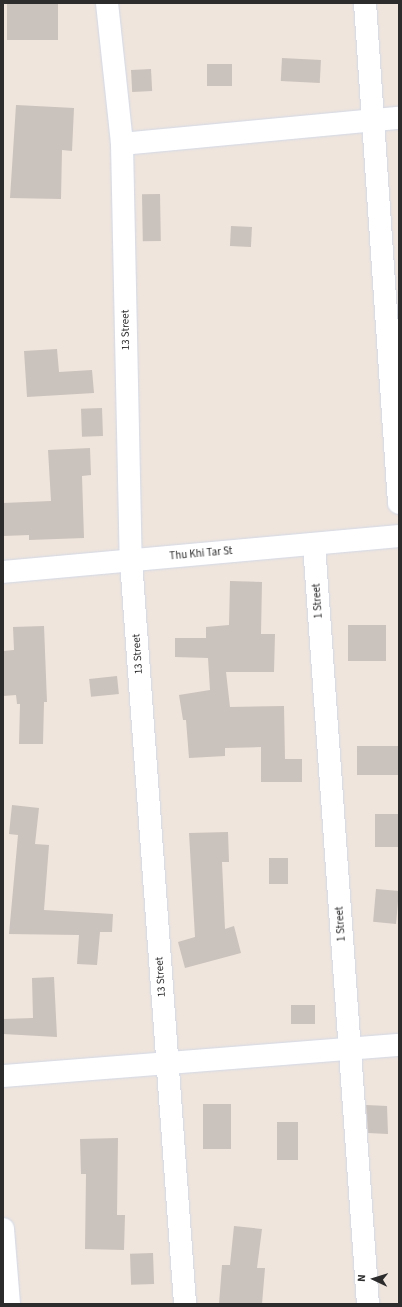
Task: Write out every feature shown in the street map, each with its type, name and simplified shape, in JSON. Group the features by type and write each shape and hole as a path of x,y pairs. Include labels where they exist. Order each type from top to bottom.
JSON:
{"street":[{"name":"13 Street","path":"107,3 122,144 131,561 185,1304"},
{"path":"365,3 399,503"},
{"path":"122,144 399,118"},
{"name":"Thu Khi Tar St","path":"3,572 399,536"},
{"name":"1 Street","path":"314,544 368,1304"},
{"path":"3,1076 399,1045"},
{"path":"3,1229 9,1304"}],"building":[{"path":"7,3 58,3 58,40 7,40"},
{"path":"282,58 321,60 320,83 281,81"},
{"path":"207,64 232,64 232,86 207,86"},
{"path":"151,69 152,91 132,92 131,70"},
{"path":"16,105 74,108 72,151 62,150 61,199 10,198"},
{"path":"142,194 160,194 161,241 143,241"},
{"path":"231,226 252,227 251,247 230,246"},
{"path":"57,349 59,372 92,370 94,393 27,397 24,351"},
{"path":"102,408 103,436 82,437 81,409"},
{"path":"90,448 91,475 82,476 84,538 29,540 29,535 3,536 3,503 51,501 48,450"},
{"path":"230,581 262,582 261,634 275,634 274,672 226,672 230,707 284,706 285,759 302,759 302,782 261,782 261,747 225,748 225,756 189,758 186,720 183,720 179,695 210,690 208,658 175,657 175,638 206,638 206,627 229,625"},
{"path":"348,625 386,625 386,661 348,661"},
{"path":"44,626 47,702 44,702 43,744 19,744 20,704 17,704 16,695 3,696 3,651 14,650 13,627"},
{"path":"117,676 119,694 91,697 89,679"},
{"path":"357,746 399,746 399,775 357,775"},
{"path":"12,805 39,808 35,844 49,845 44,910 113,914 112,932 100,932 97,965 77,964 79,935 9,934 18,835 9,834"},
{"path":"375,814 399,814 399,847 375,847"},
{"path":"228,832 229,862 222,862 225,929 234,926 241,953 185,968 178,942 195,937 189,833"},
{"path":"269,858 288,858 288,884 269,884"},
{"path":"376,889 399,891 396,924 373,922"},
{"path":"54,977 57,1037 3,1034 3,1019 33,1018 32,978"},
{"path":"291,1005 315,1005 315,1024 291,1024"},
{"path":"203,1104 231,1104 231,1149 203,1149"},
{"path":"366,1105 387,1106 388,1134 368,1133"},
{"path":"277,1122 298,1122 298,1160 277,1160"},
{"path":"118,1138 117,1215 125,1215 124,1250 85,1249 86,1174 81,1174 80,1139"},
{"path":"234,1226 262,1229 257,1268 265,1268 262,1304 219,1304 222,1265 230,1265"},
{"path":"153,1253 154,1284 131,1285 130,1254"}]}
